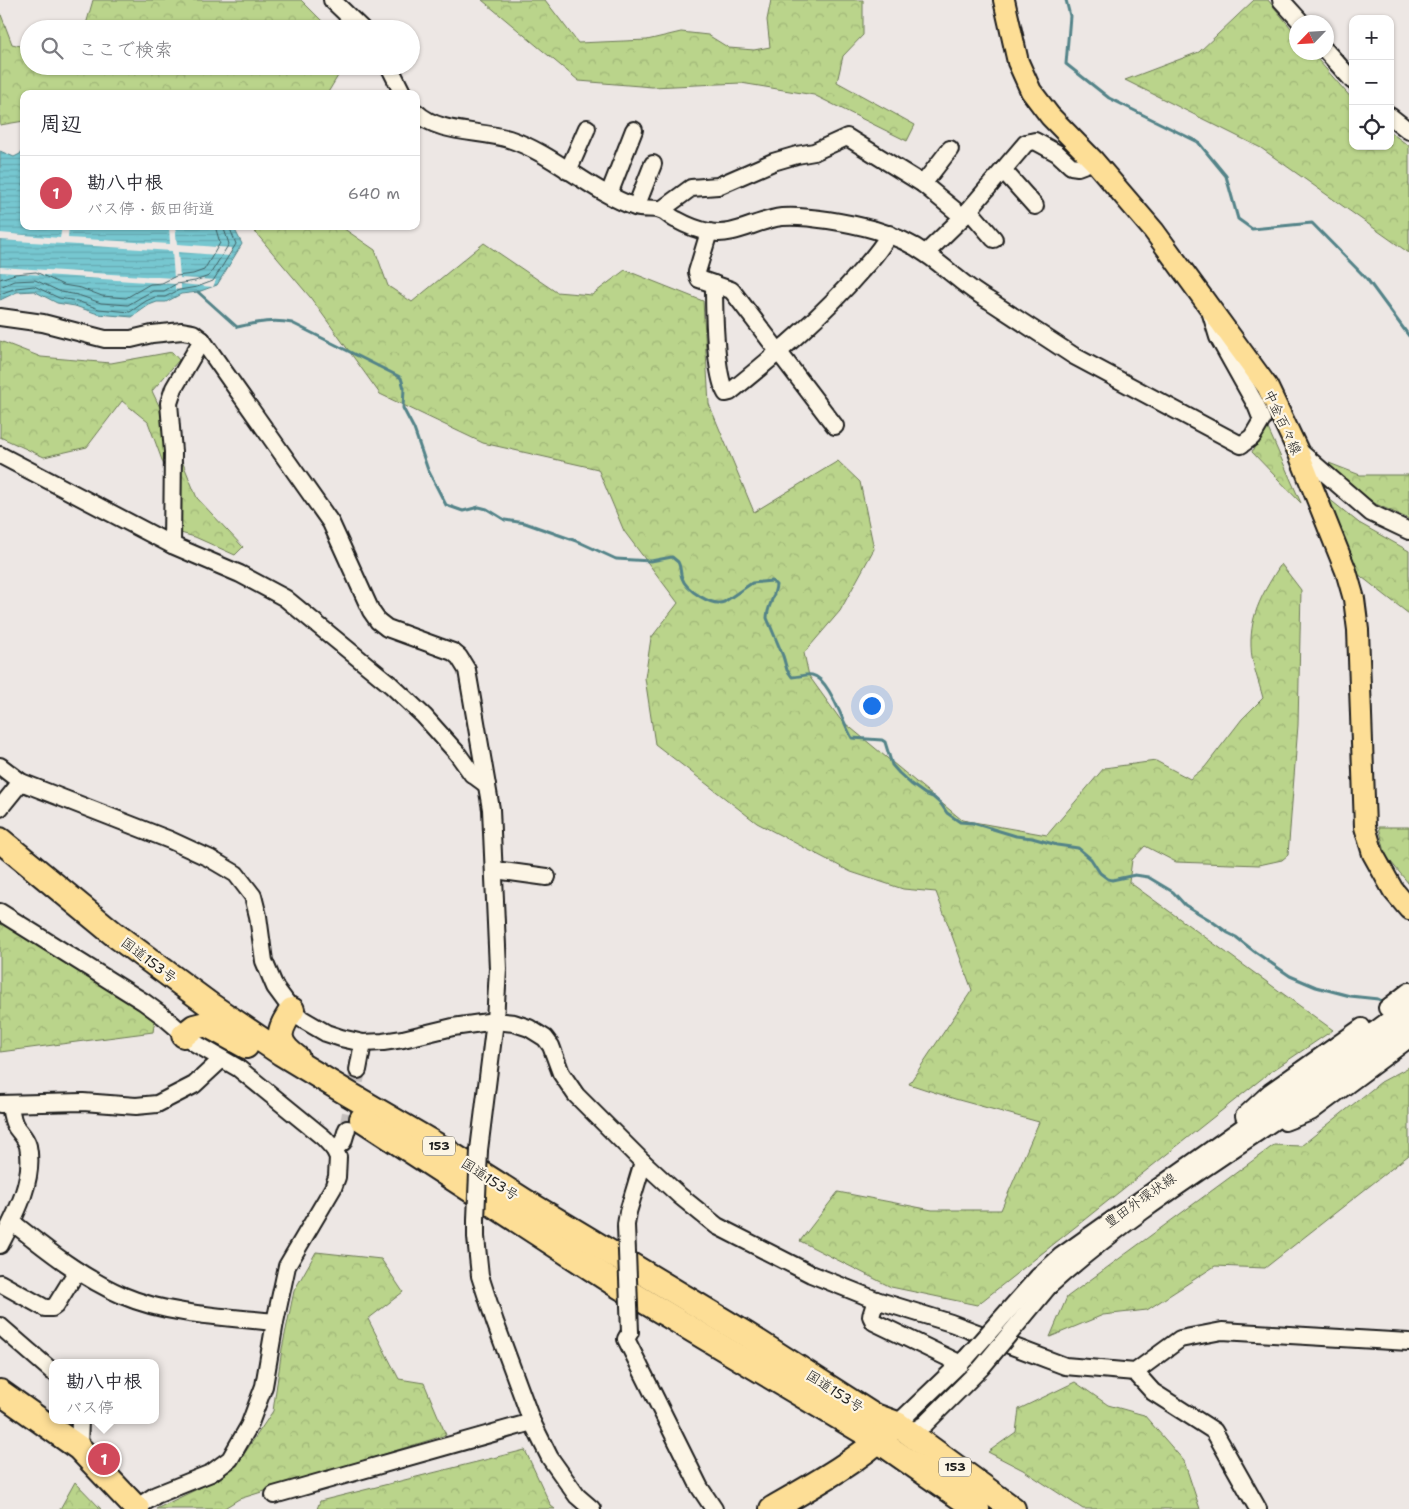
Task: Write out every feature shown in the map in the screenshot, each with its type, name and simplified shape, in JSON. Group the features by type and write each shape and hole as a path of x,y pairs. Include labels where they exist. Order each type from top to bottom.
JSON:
{"highway":[{"name":"国道153号","path":"0,840 114,934 210,1005 281,1053 438,1146 526,1202 747,1335 872,1415 904,1429 1013,1509"},
{"name":"国道153号","path":"0,854 106,940 261,1054 614,1283 885,1445 977,1509"},
{"path":"210,1005 243,1023 257,1028 270,1025 292,1010"},
{"path":"292,1010 280,1030 282,1043 291,1054 347,1093"},
{"name":"153","path":"184,1034 194,1027 206,1024 261,1054"},
{"path":"0,1392 79,1448 137,1508"},
{"path":"772,1509 885,1445 904,1429"},
{"path":"798,1509 868,1467 885,1445"}],"main road":[{"name":"中金百々線","path":"1004,0 1018,62 1031,91 1050,116 1094,161 1154,231 1267,386 1297,449 1346,571 1354,599 1358,630 1365,827 1372,854 1393,890 1409,909"}],"street":[{"path":"332,0 353,20"},
{"path":"1281,0 1295,15"},
{"path":"1334,60 1349,77"},
{"path":"394,75 401,90"},
{"path":"420,115 439,126 491,134 511,140 636,207 661,210 676,220 709,232 728,233 768,220 794,217 828,220 889,234 926,253 975,293 990,300 1074,356 1241,444 1252,436 1262,420 1256,405 1218,337 1208,305"},
{"path":"1394,119 1409,131"},
{"path":"568,171 587,128"},
{"path":"610,194 634,130"},
{"path":"661,210 691,188 718,186 773,162 814,152 847,137 923,184 966,214 994,239"},
{"path":"926,253 966,214 1026,143 1035,141 1057,153 1071,166 1078,167 1094,161"},
{"path":"923,184 950,149"},
{"path":"636,207 653,164"},
{"path":"1002,170 1035,206"},
{"path":"709,232 697,272 700,279 731,290 835,426"},
{"path":"714,284 714,320 722,382 726,393 730,392 778,353 850,284 876,254 889,234"},
{"path":"0,317 43,323 105,339 131,339 152,334 182,331 193,333 202,340 331,523 371,612 378,622 394,632 452,652 463,662 467,670 491,809 498,970 496,1021 479,1150 476,1237 480,1276 532,1422 550,1458 577,1496 592,1509"},
{"path":"172,545 173,452 168,403 174,388 202,340"},
{"path":"1297,449 1371,513 1409,531"},
{"path":"0,454 172,545 240,574 285,598 391,685 424,716 457,753 472,774 487,785"},
{"path":"0,766 16,788 170,840 209,858 236,874 253,896 258,916 261,947 270,976 282,998 302,1019 326,1033 363,1043 383,1042 453,1027 496,1021 514,1023 530,1028 545,1038 552,1046 561,1073 576,1095 680,1196 717,1226 811,1274 876,1300 951,1323 1065,1366 1135,1372 1180,1338 1222,1331 1409,1342"},
{"path":"0,808 16,788"},
{"path":"495,870 547,877"},
{"path":"0,912 144,1002 205,1051 238,1068 324,1138 334,1148 338,1157 337,1177 333,1188 286,1266 274,1322 264,1386 249,1426 230,1459 211,1473 156,1495 137,1508"},
{"path":"1194,1162 1270,1092 1361,1028 1409,991"},
{"name":"豊田外環状線","path":"904,1429 964,1360 1044,1282 1072,1266 1135,1218 1259,1132 1292,1100 1409,1005"},
{"name":"豊田外環状線","path":"904,1429 925,1424 982,1367 1062,1256 1194,1162 1292,1100 1409,1022"},
{"path":"1259,1132 1311,1112 1409,1039"},
{"path":"358,1070 363,1043"},
{"path":"0,1245 12,1222 26,1185 29,1160 25,1138 13,1121 5,1104 83,1102 136,1106 157,1104 194,1085 222,1059"},
{"path":"334,1148 343,1142 347,1129"},
{"path":"643,1162 628,1212 626,1226 630,1332 626,1339 700,1488 714,1509"},
{"path":"12,1222 77,1272 124,1296 185,1312 274,1322"},
{"path":"0,1283 44,1308 52,1308 56,1305 77,1272"},
{"path":"876,1300 870,1316 874,1322 964,1360"},
{"path":"0,1326 49,1369"},
{"path":"1135,1372 1153,1392 1214,1431 1258,1509"},
{"path":"274,1495 532,1422"},
{"path":"79,1448 80,1424"}],"green space":[{"path":"93,0 301,0 321,20 87,20"},
{"path":"482,0 545,0 578,43 647,40 681,32 708,35 729,48 754,50 770,47 767,20 771,0 863,0 863,35 843,56 837,82 915,125 907,141 814,95 741,83 652,87 579,81"},
{"path":"1254,0 1268,0 1289,26 1289,60 1318,60 1349,95 1349,150 1394,150 1394,135 1409,146 1409,253 1261,148 1125,80 1199,52"},
{"path":"0,12 12,44 20,46 20,75 339,75 329,90 20,90 20,122 0,125"},
{"path":"253,230 346,230 375,250 388,286 412,302 484,243 556,292 592,295 625,270 703,301 709,404 754,512 838,461 860,482 874,549 840,611 804,653 809,676 840,719 962,820 1047,835 1104,768 1156,761 1190,779 1205,767 1242,719 1263,698 1252,659 1251,634 1259,603 1281,564 1301,590 1298,725 1288,855 1282,860 1259,865 1176,862 1145,846 1132,860 1129,882 1333,1030 1269,1073 977,1305 891,1287 800,1241 838,1192 932,1210 1001,1210 1039,1122 909,1084 972,990 936,892 903,889 851,872 757,823 655,744 645,678 651,638 678,603 624,531 598,469 483,443 380,394 310,297"},
{"path":"0,341 41,357 111,363 172,352 179,360 152,391 197,498 243,547 235,555 195,537 166,529 170,482 148,422 122,401 87,447 44,457 0,437"},
{"path":"1266,424 1301,503 1252,452"},
{"path":"1329,463 1360,475 1409,475 1409,519 1376,504 1334,474"},
{"path":"1318,490 1359,523 1409,551 1409,614 1358,574"},
{"path":"1379,827 1409,827 1409,884 1386,856"},
{"path":"0,921 155,1019 153,1032 0,1052"},
{"path":"1409,1067 1409,1155 1265,1268 1215,1266 1147,1310 1103,1315 1050,1337 1067,1297 1274,1145 1301,1146 1381,1082"},
{"path":"316,1252 381,1259 403,1292 368,1319 399,1379 424,1383 446,1435 239,1499 223,1509 156,1509 220,1478 240,1460 273,1411 282,1349 294,1291"},
{"path":"1075,1382 1108,1405 1144,1415 1184,1461 1200,1509 1083,1509 1023,1470 988,1452 1016,1432 1019,1409"},
{"path":"525,1450 551,1506 555,1509 317,1509 320,1501"},
{"path":"75,1482 101,1509 60,1509"}],"water":[{"path":"0,151 14,157 20,154 20,230 235,230 242,244 217,285 198,292 181,294 166,302 157,302 149,305 132,317 98,314 75,306 57,303 34,291 17,292 0,300"}],"pier":[{"path":"61,230 69,230 68,238 170,244 169,230 175,230 177,244 232,248 230,256 178,252 180,278 216,280 213,287 181,284 181,290 175,289 175,284 0,272 0,267 174,278 172,251 0,240 0,233 60,238"}],"waterway":[{"path":"1066,0 1070,16 1066,64 1109,98 1198,142 1226,176 1238,219 1252,229 1312,223 1367,279 1409,336"},
{"path":"198,292 237,327 271,321 292,323 401,378 404,388 403,408 414,429 428,470 446,505 463,511 479,507 487,509 505,520 525,523 579,542 616,559 651,561 672,557 680,566 684,583 706,600 713,602 724,602 752,583 772,581 776,585 767,618 787,670 792,677 812,675 818,678 830,692 852,738 882,740 885,742 892,765 899,773 925,794 933,797 947,813 960,822 973,823 1016,836 1078,848 1091,859 1100,873 1108,879 1112,880 1135,875 1148,877 1173,892 1185,905 1236,937 1290,976 1316,987 1350,996 1378,999 1384,1002"}],"tunnel":[{"path":"347,1129 358,1070"}],"place":[{"name":"勘八中根","path":"104,1459"}]}
